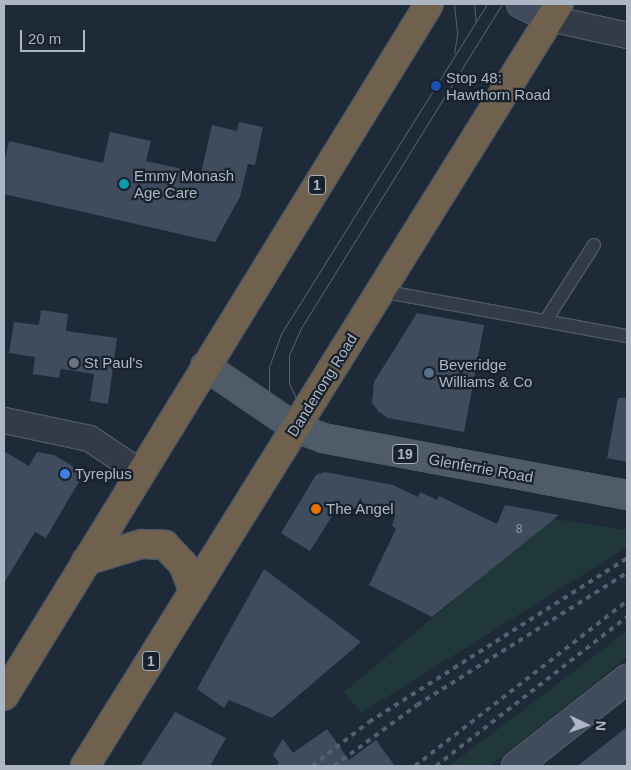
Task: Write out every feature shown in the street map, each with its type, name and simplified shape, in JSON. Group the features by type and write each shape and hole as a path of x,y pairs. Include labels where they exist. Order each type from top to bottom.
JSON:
{"highway":[{"name":"1","path":"5,691 429,4"},
{"name":"Dandenong Road","path":"85,766 554,11"},
{"path":"86,561 141,544 165,545 183,564 194,592"}],"main road":[{"name":"Glenferrie Road","path":"205,366 296,428 344,443 627,495"}],"street":[{"path":"521,4 554,11 627,35"},
{"path":"4,420 89,438 140,472"},
{"path":"516,766 626,688"},
{"path":"546,766 626,688"}],"lane":[{"path":"546,320 594,245"},
{"path":"381,291 627,336"}],"green space":[{"path":"553,519 627,530 627,547 361,713 344,692 465,591 471,580"},
{"path":"627,631 627,657 490,766 449,766"}],"building":[{"name":"Emmy Monash Age Care","path":"239,122 263,127 255,165 248,164 240,197 215,242 4,194 4,164 9,141 103,163 110,132 151,141 146,161 201,173 212,125 237,131"},
{"name":"St Paul's","path":"41,310 68,314 66,331 117,338 108,404 90,401 94,374 61,369 59,378 33,374 35,357 9,353 14,322 39,325"},
{"path":"417,313 484,325 464,432 388,418 379,412 372,403 374,382"},
{"path":"618,398 627,398 627,462 607,458"},
{"path":"4,451 29,466 37,452 54,455 84,473 46,538 35,532 4,583"},
{"path":"325,472 393,485 418,497 420,492 437,500 439,496 497,524 505,505 559,515 432,617 369,585 396,529 392,526 395,516 339,505 310,551 281,533 316,475"},
{"path":"264,569 361,642 272,718 229,700 224,708 197,689"},
{"path":"175,712 226,738 210,766 140,766"},
{"path":"627,727 627,766 577,766 612,739"},
{"path":"327,729 349,760 376,740 395,766 275,766 279,763 273,755 283,739 293,753"}],"tram line":[{"path":"454,4 457,35 454,53"},
{"path":"474,4 476,22"},
{"path":"487,4 281,334 269,367 269,392 285,423 317,443 627,501"},
{"path":"502,4 301,328 289,355 289,383 304,415 337,436 627,490"}],"railway":[{"path":"312,766 369,722 627,558"},
{"path":"334,766 417,705 627,573"},
{"path":"415,766 627,601"},
{"path":"436,766 627,617"}],"place":[{"name":"Stop 48: Hawthorn Road","path":"436,86"},
{"name":"Emmy Monash Age Care","path":"124,184"},
{"name":"St Paul's","path":"74,363"},
{"name":"Beveridge Williams & Co","path":"429,373"},
{"name":"Tyreplus","path":"65,474"},
{"name":"The Angel","path":"316,509"}]}
